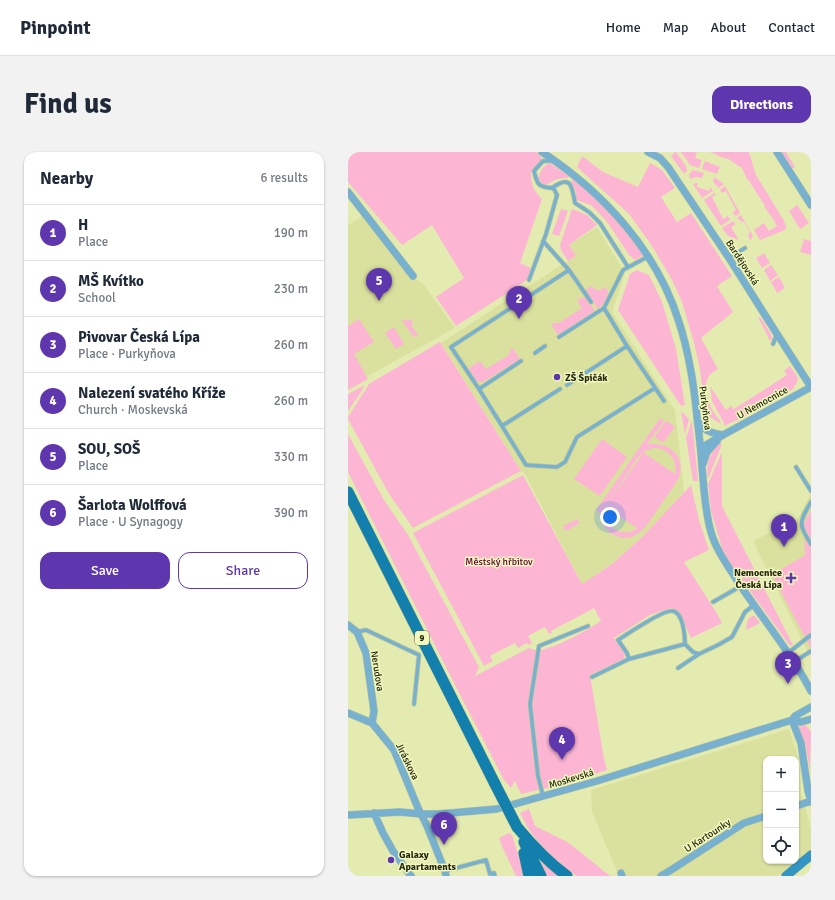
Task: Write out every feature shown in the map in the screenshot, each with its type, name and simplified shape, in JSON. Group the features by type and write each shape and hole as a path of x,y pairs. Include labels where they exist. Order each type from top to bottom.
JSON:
{"main road":[{"name":"9","path":"348,492 541,876"},
{"path":"517,827 529,876"},
{"path":"517,827 535,848 567,876"},
{"path":"786,876 811,855"}],"street":[{"name":"Purkyňova","path":"542,152 584,183 616,214 649,256 670,297 679,322 689,362 698,421 707,511 711,533 723,559 788,653 811,691"},
{"path":"777,152 811,205"},
{"name":"Bardějovská","path":"652,153 668,167 729,258 745,287 811,387"},
{"path":"348,192 413,276"},
{"name":"U Nemocnice","path":"701,448 723,434 811,387"},
{"path":"698,421 708,432 723,434"},
{"name":"U Nemocnice","path":"702,465 707,452 723,434"},
{"name":"Nerudova","path":"352,628 366,653 374,711 372,723"},
{"path":"792,720 795,716 811,707 811,712"},
{"name":"Jiráskova","path":"348,713 372,723 394,750 427,826 445,874"},
{"path":"792,720 801,722 811,720"},
{"path":"792,720 801,744 811,801 799,805"},
{"name":"Moskevská","path":"348,814 400,812 421,814 497,809 543,797 792,720"},
{"path":"374,813 393,851 411,876"},
{"name":"U Kartounky","path":"661,876 744,823 763,817"}],"lane":[{"path":"556,161 543,161 534,171 536,182 543,187 553,187 560,182 570,184 573,189 575,203 589,212 600,223 628,267"},
{"path":"530,280 557,195 553,187"},
{"path":"543,241 569,270 591,302"},
{"path":"729,258 745,248"},
{"path":"559,337 604,308 623,270 649,256"},
{"path":"569,270 451,347 526,465 557,467 564,462 577,437 655,388"},
{"path":"604,308 627,346 664,401"},
{"path":"773,344 777,334"},
{"path":"535,353 546,346"},
{"path":"567,385 627,346"},
{"path":"478,389 521,361"},
{"path":"502,426 560,389"},
{"path":"796,468 811,491"},
{"path":"811,502 801,521 802,531 811,544"},
{"path":"713,602 741,586"},
{"path":"678,668 699,654 732,637 745,612 754,605"},
{"path":"629,659 627,653 618,640 669,610 674,611 679,615 685,634 685,644 693,652 699,654"},
{"path":"543,797 538,776 530,704 539,646 588,626"},
{"path":"352,628 366,630 419,655 414,704"},
{"path":"788,653 811,635"},
{"path":"592,677 629,659 685,644"},
{"path":"794,662 811,651"},
{"path":"445,874 486,860 490,874 494,873 495,876"}],"shaded area":[{"path":"365,215 413,276 424,285 455,328 366,377 348,351 348,225"},
{"name":"ZŠ Špičák","path":"597,227 625,273 612,312 675,410 684,492 640,539 612,564 582,584 525,474 521,471 441,343 575,256 569,245"},
{"name":"Nemocnice Česká Lípa","path":"810,495 811,659 753,541 797,520"},
{"path":"789,729 798,756 763,756 763,864 793,864 778,876 619,876 592,812 591,790"},
{"path":"799,759 801,793 811,829 811,850 799,859"}],"green space":[{"path":"348,152 536,152 540,155 543,161 531,172 531,181 535,190 542,199 520,263 531,268 527,280 456,326 436,297 464,278 432,225 402,245 348,182"},
{"path":"675,152 686,166 687,171 684,174 671,156"},
{"path":"681,152 697,152 695,158 702,160 699,168 690,165"},
{"path":"710,152 749,152 756,175 783,219 786,226 785,230 760,240 754,230 764,223 769,231 777,226 775,222 749,180 748,181 742,168 731,160"},
{"path":"782,152 786,152 795,167 791,169 784,159"},
{"path":"582,156 603,172 638,187 650,163 662,170 675,188 661,197 677,222 691,213 732,276 717,286 733,312 701,338 718,369 710,375 706,383 706,393 713,411 721,424 705,414 700,369 694,343 682,302 671,278 650,243 629,214 577,167"},
{"path":"705,161 720,167 717,174 702,169"},
{"path":"550,163 569,176 568,178 555,180 545,185 543,184 538,178 544,167"},
{"path":"693,170 704,173 702,178 696,177 690,179 689,174"},
{"path":"714,177 724,184 719,188 713,182"},
{"path":"572,179 602,204 620,224 643,255 641,257 635,260 629,255 608,223 599,213 591,205 576,200 576,192 571,181"},
{"path":"698,183 697,187 709,191 710,187 713,191 702,198 693,184"},
{"path":"725,186 740,213 736,216 732,213 736,210 726,191 722,193 720,190"},
{"path":"714,193 716,195 712,197 723,219 728,216 730,220 721,226 704,200"},
{"path":"797,205 809,223 800,229 789,211"},
{"path":"561,209 568,211 559,236 552,234"},
{"path":"572,209 587,215 597,225 569,245 576,256 568,261 561,250 560,245"},
{"path":"741,215 753,236 750,241 748,234 750,232 744,222 737,218"},
{"path":"733,221 736,224 731,227 739,240 728,236 722,228"},
{"path":"804,239 811,241 811,255 800,252"},
{"path":"764,253 770,263 762,268 756,258"},
{"path":"771,265 778,275 770,281 764,270"},
{"path":"637,270 649,275 662,302 676,349 685,405 681,406 618,310 630,274"},
{"path":"779,277 785,288 777,293 771,282"},
{"path":"591,286 598,290 606,287 608,292 605,302 598,309 585,290"},
{"path":"584,297 595,311 558,335 551,324 559,323 582,308 577,300"},
{"path":"758,317 761,318 771,334 772,339 770,341"},
{"path":"359,319 374,342 354,354 368,379 348,390 348,326"},
{"path":"407,319 408,321 411,319 413,323 411,325 418,335 414,337 402,321"},
{"path":"394,327 404,344 396,349 385,333"},
{"path":"440,342 521,471 413,528 389,494 348,417 369,384"},
{"path":"513,348 520,359 483,382 476,380 472,376 469,369 470,367 480,361 486,369 509,355 510,350"},
{"path":"790,366 798,378 793,389 759,410 724,426 724,423 712,401 710,386 726,410 731,406 734,409 787,375 784,371"},
{"path":"365,385 361,392 348,411 348,394"},
{"path":"681,411 689,419 685,434"},
{"path":"660,418 664,421 647,444 662,445 669,448 678,457 681,470 679,478 651,519 635,536 628,538 621,537 612,534 607,530 602,522 600,513 596,510","holes":["653,448 663,450 671,455 675,464 675,474 643,452","643,453 606,506 638,457","605,507 638,528 626,532 614,529 610,525 605,514"]},
{"path":"692,420 698,481 693,481 686,438"},
{"path":"667,421 674,426 674,428 664,442 662,442 655,436"},
{"name":"Městský hřbitov","path":"348,434 384,500 408,535 479,667 475,676 529,648 542,650 559,644 601,621 594,608 551,631 552,633 549,634 545,627 528,636 532,643 528,645 527,643 518,648 515,643 490,656 493,661 484,666 413,533 523,475 582,584 612,564 640,539 691,485 699,520 709,550 684,562 722,623 691,638 680,614 671,608 650,615 614,638 625,654 624,659 590,675 607,770 555,786 521,794 515,781 511,788 504,780 348,472"},
{"path":"602,439 627,457 600,496 574,479"},
{"path":"722,442 708,479 707,469 709,459 714,450"},
{"path":"722,452 722,506 793,645 790,646 731,565 722,548 711,511 708,484"},
{"path":"811,510 810,647 772,575 805,555 804,523"},
{"path":"577,519 580,523 566,531 563,526"},
{"path":"755,616 760,623 746,630 748,619"},
{"path":"806,725 811,732 810,770 805,742 798,727"},
{"path":"529,809 535,826 569,843 610,876 577,876 570,872 540,844 529,830 520,813"},
{"path":"509,833 512,835 525,876 516,876 501,844 499,838"},
{"path":"528,843 560,876 546,876"}],"place":[{"name":"SOU, SOŠ","path":"379,301"},
{"name":"MŠ Kvítko","path":"519,319"},
{"name":"ZŠ Špičák","path":"557,377"},
{"name":"H","path":"784,547"},
{"name":"Nemocnice Česká Lípa","path":"791,578"},
{"name":"Pivovar Česká Lípa","path":"788,684"},
{"name":"Nalezení svatého Kříže","path":"562,760"},
{"name":"Šarlota Wolffová","path":"444,845"},
{"name":"Galaxy Apartaments","path":"391,860"}]}
